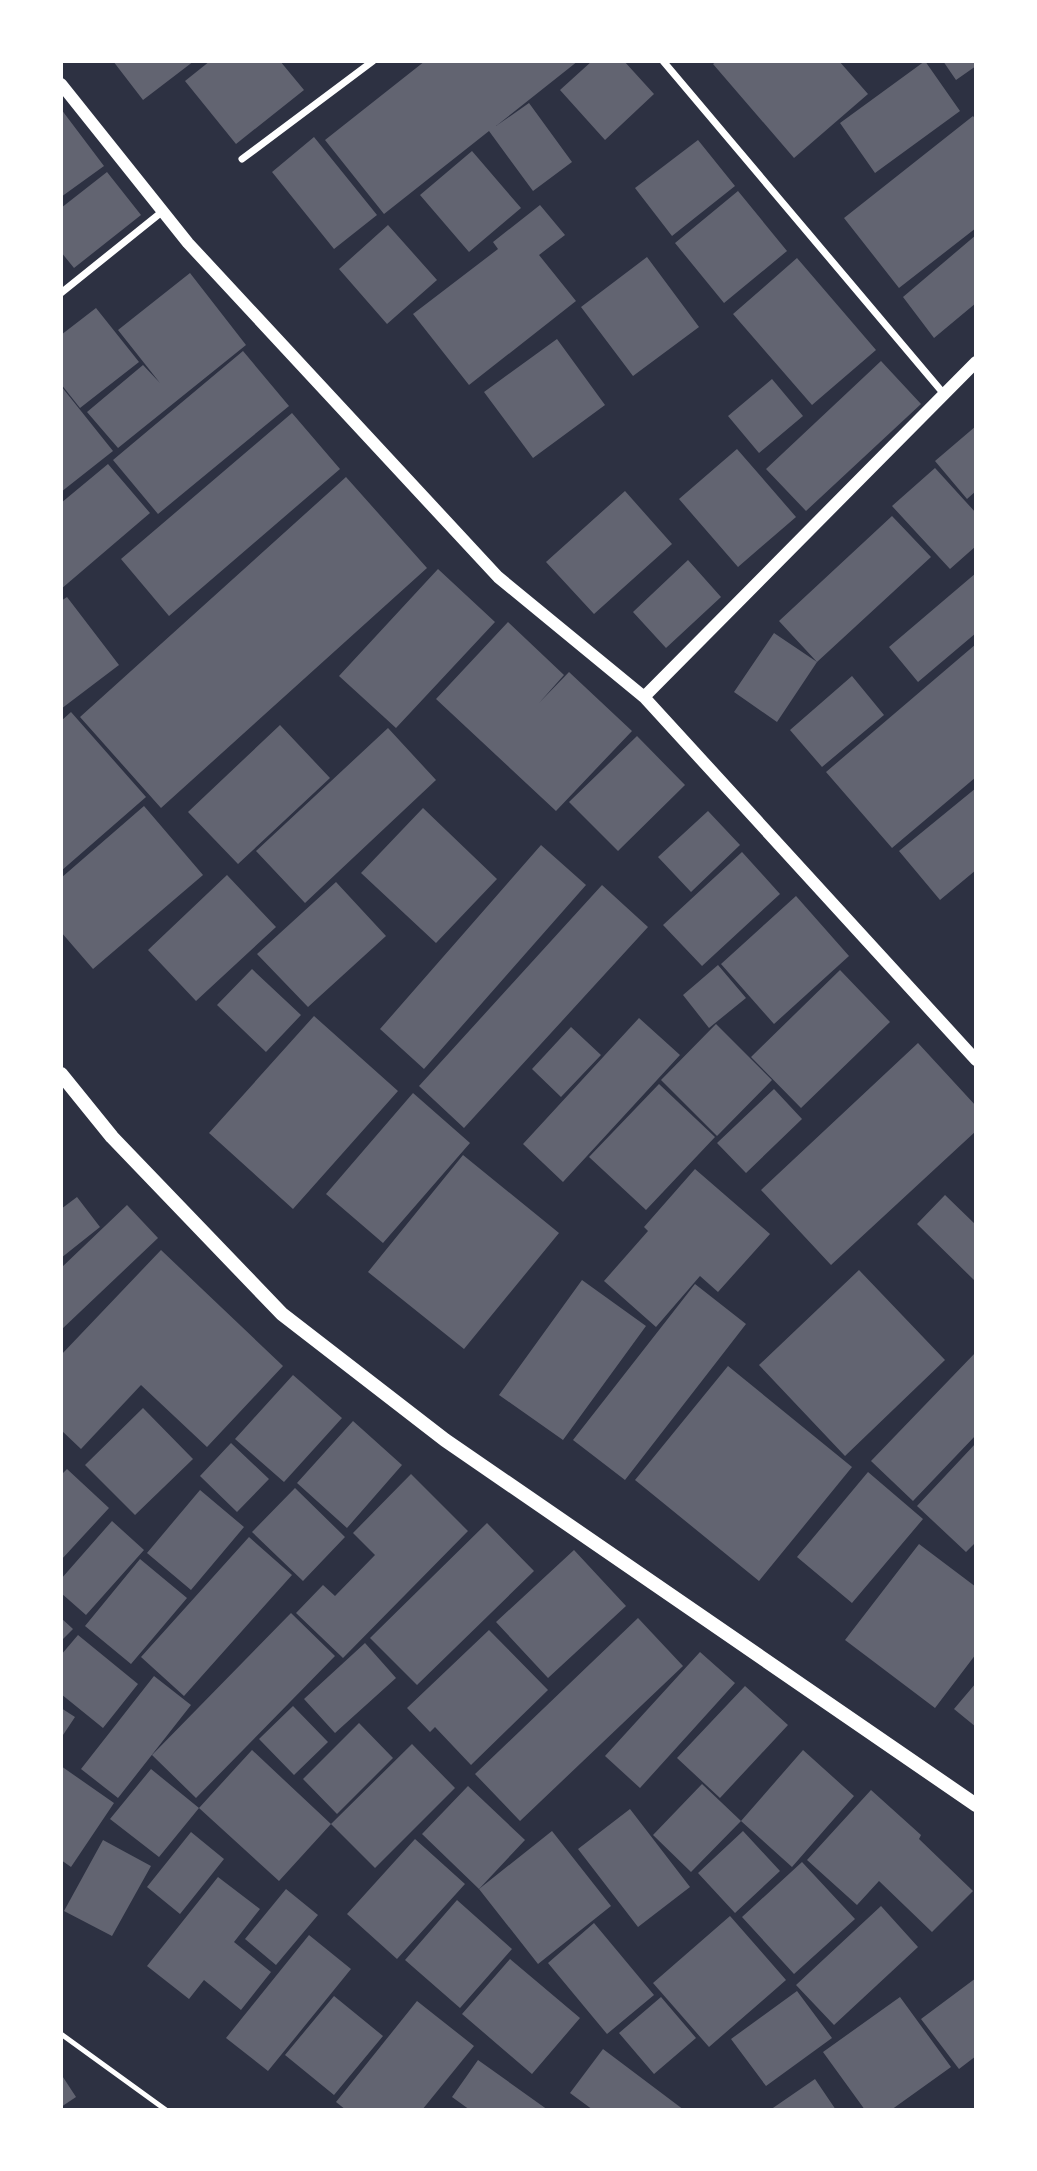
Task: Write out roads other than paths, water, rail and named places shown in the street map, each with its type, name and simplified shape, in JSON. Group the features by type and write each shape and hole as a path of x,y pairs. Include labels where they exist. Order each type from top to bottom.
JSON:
{"main road":[{"path":"61,1074 112,1137 282,1314 445,1440 976,1805"}],"street":[{"path":"242,159 373,61"},
{"path":"663,61 944,394"},
{"path":"61,84 188,243 498,577 644,697 976,1060"},
{"path":"61,293 163,211"},
{"path":"644,697 976,362"}],"lane":[{"path":"61,2034 166,2110"}]}
